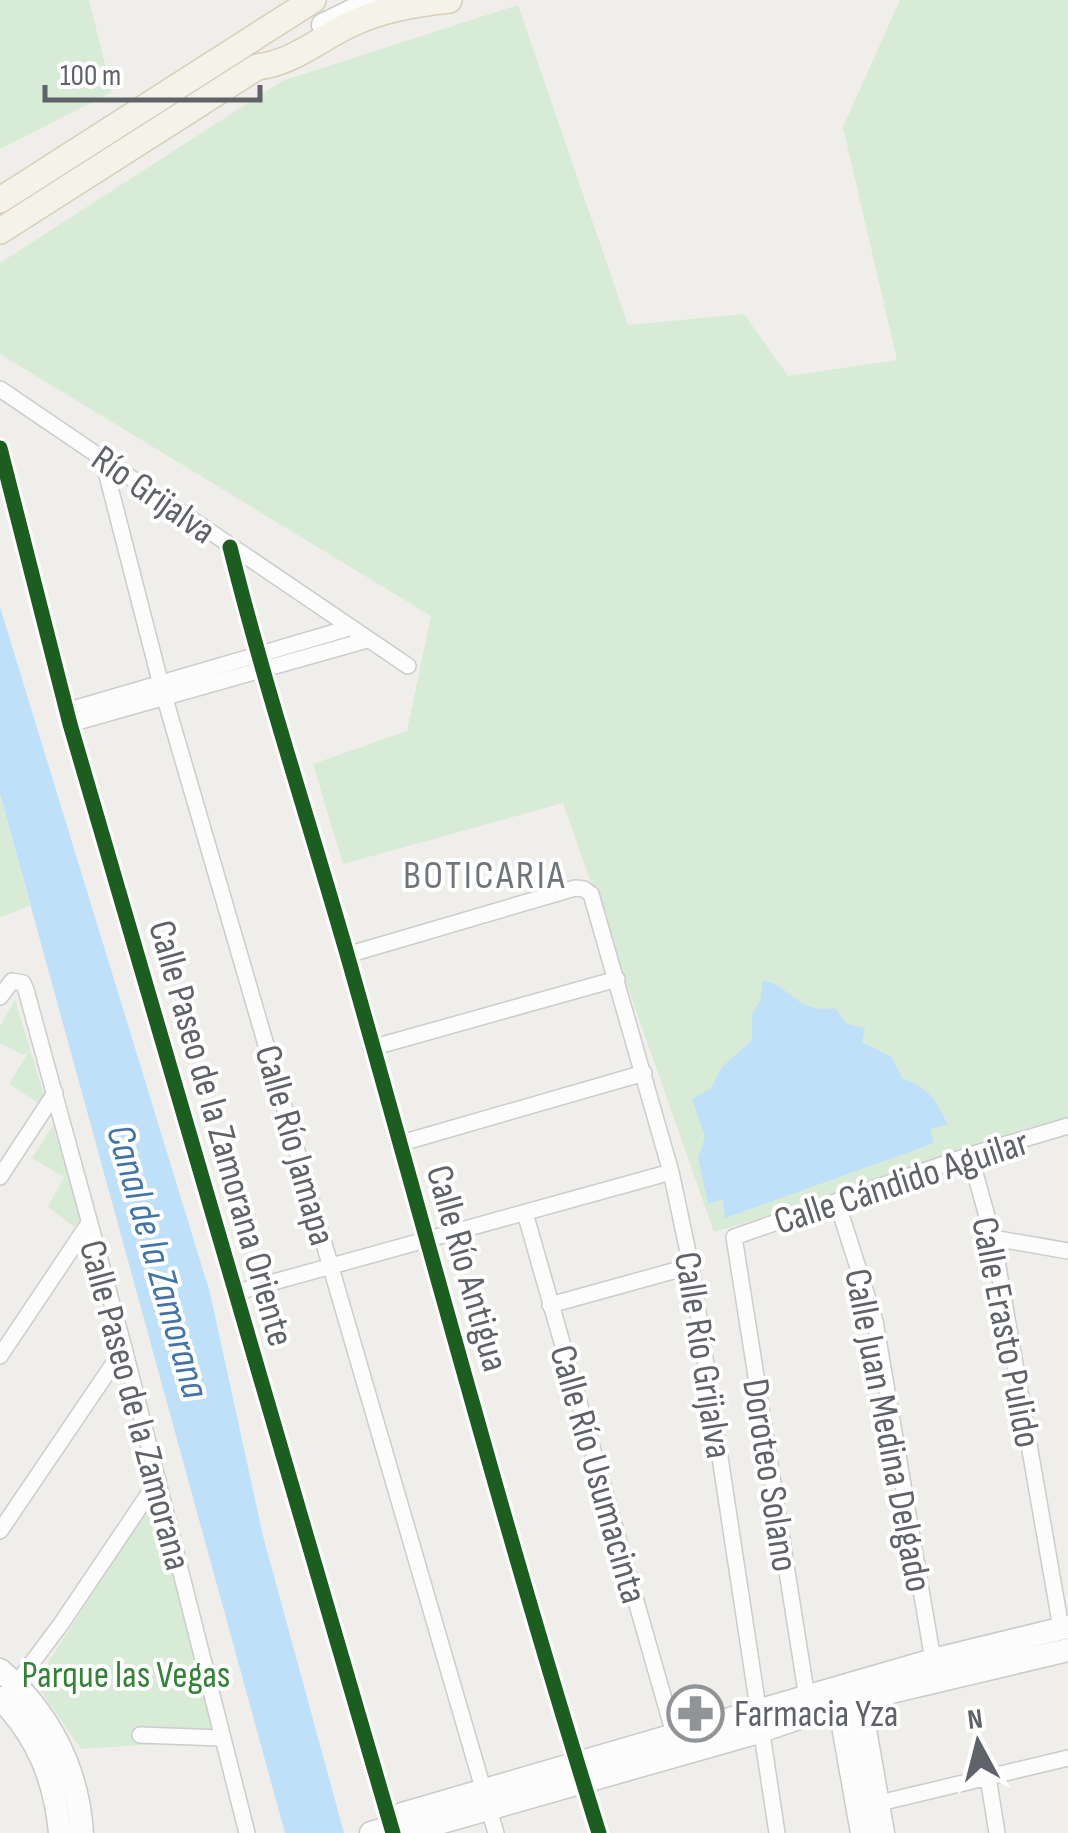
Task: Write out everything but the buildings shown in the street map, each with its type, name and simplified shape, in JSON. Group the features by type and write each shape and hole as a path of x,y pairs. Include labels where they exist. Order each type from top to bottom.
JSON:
{"main road":[{"path":"0,200 313,0"},
{"path":"0,231 257,67 279,64 368,17 400,6 449,0"}],"street":[{"path":"257,67 331,20 374,0"},
{"name":"Río Grijalva","path":"0,389 408,666"},
{"name":"Calle Paseo de la Zamorana Oriente","path":"0,448 68,717 385,1831"},
{"name":"Calle Río Jamapa","path":"102,456 163,692 496,1833"},
{"name":"Calle Río Antigua","path":"230,547 398,1144 600,1833"},
{"path":"260,663 349,628"},
{"path":"68,717 260,663 367,640"},
{"name":"Calle Río Grijalva","path":"347,955 575,888 591,894 671,1172 787,1712 775,1832"},
{"path":"372,1048 617,979"},
{"name":"Calle Paseo de la Zamorana","path":"0,997 12,981 18,981 26,990 124,1348 247,1833"},
{"path":"398,1144 644,1073"},
{"path":"0,1177 55,1093"},
{"name":"Calle Cándido Aguilar","path":"734,1236 970,1155 1068,1126"},
{"name":"Calle Erasto Pulido","path":"970,1155 993,1238 1066,1635"},
{"path":"234,1293 671,1172"},
{"name":"Calle Juan Medina Delgado","path":"837,1202 874,1321 932,1660"},
{"name":"Calle Río Usumacinta","path":"525,1213 674,1734"},
{"path":"0,1356 89,1223"},
{"name":"Doroteo Solano","path":"734,1236 787,1712"},
{"path":"993,1238 1068,1251"},
{"path":"550,1306 691,1266"},
{"path":"0,1531 124,1348"},
{"path":"5,1684 62,1624 158,1480"},
{"path":"848,1694 932,1660 1066,1635"},
{"path":"385,1831 402,1814 486,1800 1066,1635"},
{"path":"5,1684 52,1779 60,1833"},
{"path":"5,1684 40,1714 68,1761 78,1793 82,1833"},
{"path":"848,1694 868,1806 883,1833"},
{"path":"581,1772 674,1734 787,1712"},
{"path":"140,1734 221,1738"},
{"path":"868,1806 1068,1758"},
{"path":"988,1776 997,1833"},
{"path":"862,1833 868,1806"}],"green space":[{"path":"0,0 89,0 112,92 0,149"},
{"path":"900,0 1068,0 1068,1125 714,1232 563,803 343,864 313,764 407,731 431,616 0,354 0,263 282,81 518,5 628,325 744,314 788,376 897,360 843,127"},
{"path":"0,794 30,906 0,917"},
{"path":"15,1000 44,1095 38,1103 9,1084 29,1051 23,1055 0,1043 0,1026"},
{"path":"53,1125 81,1219 74,1227 48,1207 65,1175 32,1158"},
{"name":"Parque las Vegas","path":"154,1498 218,1740 81,1749 35,1683"}],"water":[{"name":"Canal de la Zamorana","path":"0,607 210,1293 263,1536 344,1833 285,1833 0,794"},
{"path":"763,980 803,1004 835,1008 847,1024 865,1028 862,1042 892,1057 902,1078 931,1096 948,1125 930,1129 934,1143 725,1218 723,1199 708,1204 698,1158 705,1137 692,1099 711,1088 721,1068 752,1040 752,1014 760,1001"}],"cycle path":[{"path":"0,448 70,724 393,1833"},
{"path":"230,547 501,1504 599,1833"}],"place":[{"name":"Farmacia Yza","path":"695,1713"}],"district":[{"name":"BOTICARIA","path":"485,874"}]}
